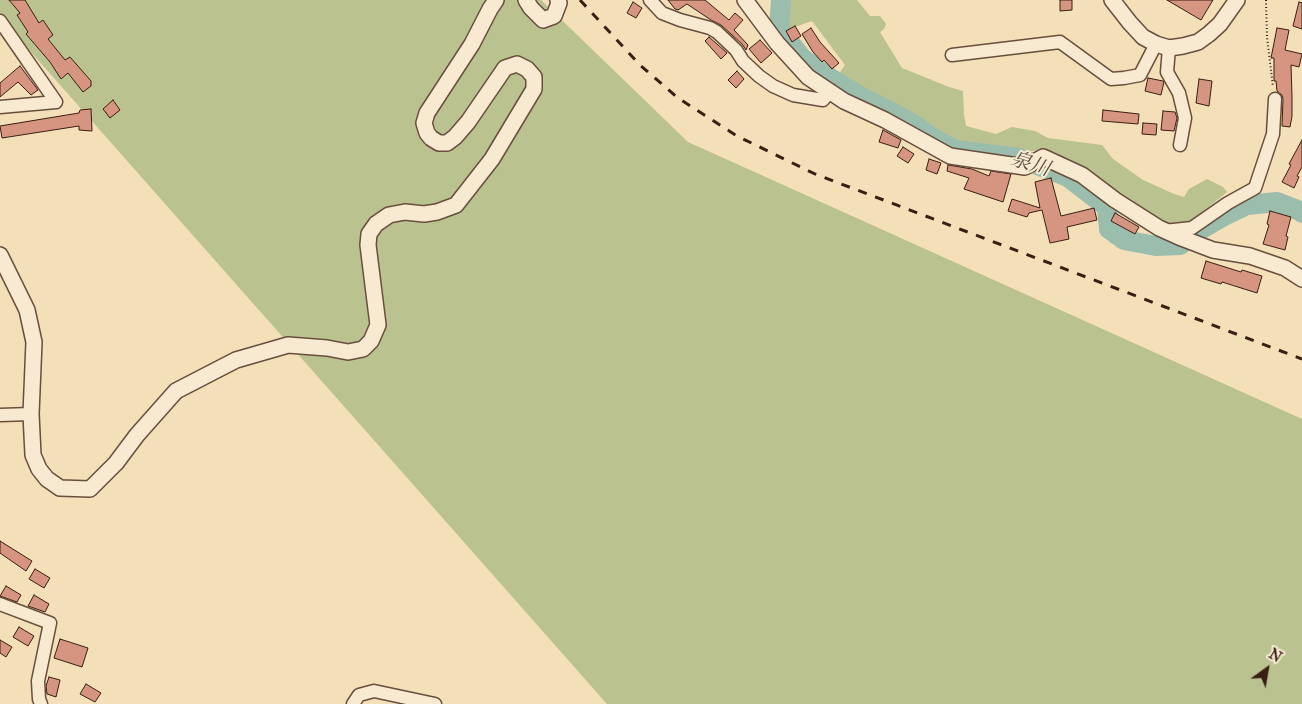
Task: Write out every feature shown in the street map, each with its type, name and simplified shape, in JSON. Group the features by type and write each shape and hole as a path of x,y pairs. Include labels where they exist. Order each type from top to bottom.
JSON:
{"street":[{"path":"0,255 27,310 34,342 33,455 39,469 47,479 60,488 90,489 116,463 137,435 176,391 236,360 288,345 327,348 348,352 363,349 371,341 378,325 368,245 369,234 376,224 388,215 405,212 424,214 456,206 492,159 534,89 534,77 527,69 517,64 504,68 455,138 447,143 439,143 431,138 427,132 424,123 427,113 472,44 496,0"},
{"path":"526,0 543,20 554,16 558,0"},
{"path":"650,0 662,13 717,32 736,50 743,61 773,86 794,95 823,100 830,92"},
{"path":"745,0 777,43 808,77 844,101 885,120 950,156 1025,168 1043,157 1082,175 1115,200 1164,231 1213,250 1250,256 1285,268 1302,278"},
{"path":"1112,0 1144,37 1163,46 1183,46 1198,42 1220,24 1237,0"},
{"path":"0,21 56,102 0,107"},
{"path":"952,55 1060,42 1110,79 1140,75 1163,46"},
{"path":"1163,46 1167,72 1178,93 1185,118 1180,146"},
{"path":"1164,231 1192,228 1228,202 1255,188 1273,134 1274,100"},
{"path":"0,415 32,414"},
{"path":"0,604 50,623 38,681 41,704"},
{"path":"353,704 359,695 374,691 435,704"}],"path":[{"path":"1266,0 1267,37 1274,100"}],"green space":[{"path":"0,0 541,0 688,142 1302,419 1302,704 607,704 0,17"},
{"path":"790,0 857,0 870,16 880,16 886,24 880,32 902,68 963,91 966,126 996,134 1012,127 1035,131 1048,138 1102,145 1113,159 1143,180 1184,197 1189,189 1207,179 1223,187 1227,192 1189,223 1177,227 1158,223 1038,151 996,152 957,147 837,77 845,65 812,21 789,29 785,11"}],"building":[{"path":"9,0 25,0 39,23 43,20 53,35 48,39 65,60 70,57 91,81 91,86 83,92 68,73 61,79 50,62 26,34 28,32 17,15 20,13"},
{"path":"668,0 705,0 729,20 735,13 743,20 734,30 748,45 746,50 721,25 687,4 678,10 675,9"},
{"path":"1060,0 1072,0 1072,10 1060,11"},
{"path":"1167,0 1213,0 1201,20"},
{"path":"633,2 642,8 636,18 627,13"},
{"path":"1299,2 1302,3 1302,29 1293,26"},
{"path":"795,26 801,36 792,42 786,31"},
{"path":"811,28 820,42 839,63 832,69 813,52 802,34"},
{"path":"1277,28 1289,30 1285,50 1302,54 1299,67 1291,65 1292,116 1290,127 1282,126 1283,99 1282,95 1277,91 1276,81 1274,81 1274,58 1271,58"},
{"path":"709,37 727,53 721,59 705,41"},
{"path":"760,40 772,53 761,63 749,49"},
{"path":"20,66 38,90 31,95 18,82 0,97 0,83"},
{"path":"737,71 744,79 736,88 728,80"},
{"path":"1148,78 1164,82 1161,95 1145,91"},
{"path":"1199,79 1212,81 1209,106 1196,103"},
{"path":"113,100 120,110 110,118 103,109"},
{"path":"91,109 92,131 79,130 79,126 2,138 0,126 79,113 80,110"},
{"path":"1103,110 1139,114 1138,124 1102,121"},
{"path":"1163,111 1175,112 1177,118 1174,131 1161,130"},
{"path":"1143,123 1157,124 1156,135 1142,134"},
{"path":"883,130 901,140 898,148 879,142"},
{"path":"1302,140 1302,167 1294,188 1282,182"},
{"path":"903,147 914,154 908,163 897,156"},
{"path":"929,159 941,163 937,174 926,170"},
{"path":"948,165 972,169 989,176 991,171 1011,174 1003,202 964,189 969,178 947,171"},
{"path":"1051,178 1061,216 1094,208 1097,220 1067,227 1069,239 1050,243 1042,210 1029,213 1027,217 1008,211 1012,199 1040,208 1035,182"},
{"path":"1270,211 1291,217 1286,236 1288,237 1285,250 1263,244 1269,225 1267,224"},
{"path":"1115,213 1139,227 1135,234 1111,221"},
{"path":"1206,261 1241,272 1242,270 1262,276 1257,293 1222,282 1221,284 1201,278"},
{"path":"0,541 32,561 26,571 0,553"},
{"path":"35,569 50,578 44,588 29,579"},
{"path":"6,586 21,595 17,602 0,596"},
{"path":"34,595 49,604 45,612 28,606"},
{"path":"19,627 34,636 28,646 13,637"},
{"path":"60,639 88,648 82,667 54,658"},
{"path":"0,640 12,647 6,657 0,653"},
{"path":"49,677 60,680 56,697 47,694 46,686"},
{"path":"86,684 101,693 95,702 80,694"}],"waterway":[{"name":"泉川","path":"781,0 779,29 802,58 827,76 865,99 915,125 955,150 1019,158 1068,177 1107,207 1109,229 1124,240 1156,246 1180,245 1203,228 1247,205 1277,202 1302,213"}],"railway":[{"path":"580,0 640,65 678,98 737,136 815,174 1302,359"}]}
